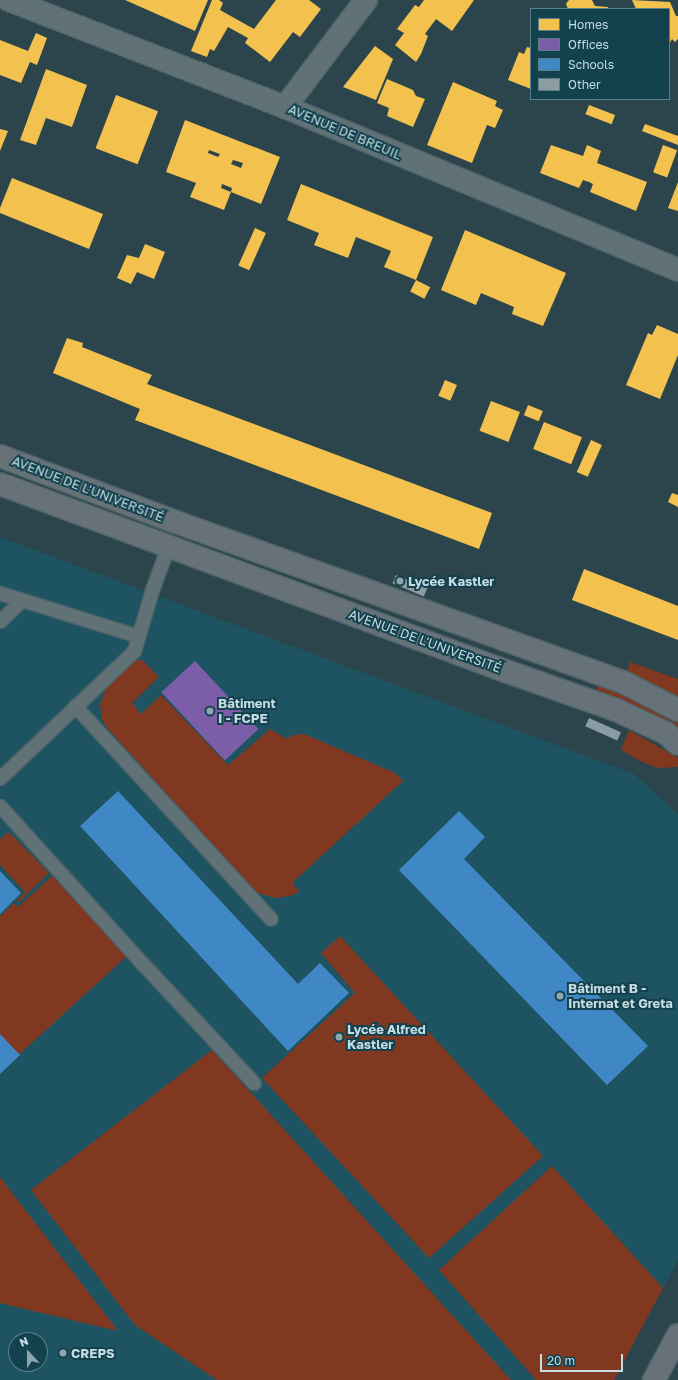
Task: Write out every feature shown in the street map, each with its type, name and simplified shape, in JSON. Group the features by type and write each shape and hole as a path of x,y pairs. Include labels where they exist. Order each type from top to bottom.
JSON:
{"street":[{"name":"AVENUE DE BREUIL","path":"9,0 285,107 678,270"},
{"path":"285,107 366,0"},
{"name":"AVENUE DE L'UNIVERSITÉ","path":"0,456 176,522 623,682 678,710"},
{"name":"AVENUE DE L'UNIVERSITÉ","path":"0,484 497,668 616,710 666,733 678,744"},
{"name":"AVENUE DE L'UNIVERSITÉ","path":"168,546 176,522"},
{"path":"654,1380 678,1335"}],"lane":[{"path":"0,778 134,651 168,546"},
{"path":"0,593 138,636"},
{"path":"0,621 22,600"},
{"path":"75,706 271,919"},
{"path":"0,806 142,963 254,1083"}],"shaded area":[{"name":"Lycée Alfred Kastler","path":"0,537 634,774 678,814 678,1260 614,1380 0,1380"},
{"path":"142,660 159,677 132,703 141,714 161,695 228,765 270,729 287,739 293,735 304,734 395,773 403,781 292,883 299,891 290,896 276,898 256,892 108,729 102,720 100,704 107,686 132,662"},
{"path":"630,662 678,679 678,700 626,675"},
{"path":"598,684 661,710 678,721 678,736 594,696"},
{"path":"629,730 678,758 678,767 659,768 646,764 621,750"},
{"path":"9,832 49,873 19,902 17,900 25,892 0,865 0,839"},
{"path":"52,876 127,956 0,1072 0,916 14,903 18,907"},
{"path":"340,936 543,1156 429,1258 262,1078 355,993 321,953"},
{"path":"212,1050 511,1380 217,1380 135,1325 31,1190"},
{"path":"552,1166 663,1288 614,1380 536,1380 439,1270"},
{"path":"0,1177 118,1331 0,1303"}],"building: Homes":[{"path":"125,0 208,0 195,31"},
{"path":"212,0 219,0 223,3 220,10 254,29 276,0 309,0 321,9 300,37 293,32 270,62 245,43 248,38 228,27 214,51 210,49 207,57 191,51"},
{"path":"424,0 474,0 452,31 436,19 425,34 428,36 416,62 395,45 404,33 397,29 415,5 419,7"},
{"path":"569,0 592,0 595,6 608,8 568,8 566,4"},
{"path":"632,0 670,2 676,16 678,16 678,39 675,42 672,39 670,42 670,8 636,8"},
{"path":"36,33 47,38 37,65 30,62 21,83 0,75 0,40 28,51"},
{"path":"375,46 393,59 376,100 343,87"},
{"path":"527,47 530,48 530,89 508,80 519,52 524,54"},
{"path":"46,69 87,85 72,127 46,118 36,145 20,140"},
{"path":"387,79 413,90 416,96 425,99 413,127 387,116 389,108 377,103"},
{"path":"453,82 497,101 495,106 503,110 495,128 487,125 472,163 427,145"},
{"path":"116,95 158,111 138,164 96,148"},
{"path":"589,105 615,115 612,124 585,114"},
{"path":"185,120 280,157 261,204 231,192 224,210 190,197 196,183 166,172","holes":["209,150 220,154 218,157 208,153","233,160 243,163 241,168 231,164","222,184 232,188 231,192 221,188"]},
{"path":"645,124 678,136 678,145 642,131"},
{"path":"0,129 8,131 0,151"},
{"path":"551,145 583,156 587,145 601,151 597,163 647,182 636,211 590,192 593,184 589,182 583,180 579,188 540,173"},
{"path":"663,145 677,150 667,177 653,172"},
{"path":"12,178 103,214 89,249 0,213 0,208"},
{"path":"678,182 678,211 668,208"},
{"path":"301,184 433,237 416,280 384,267 391,251 356,237 348,258 314,245 319,233 287,220"},
{"path":"255,228 266,233 249,270 238,265"},
{"path":"465,230 566,273 543,326 512,314 514,307 481,293 476,305 441,290"},
{"path":"145,244 165,252 154,279 137,272 131,284 117,278 127,255 139,258"},
{"path":"416,280 430,287 424,299 410,292"},
{"path":"657,325 678,334 678,355 660,399 626,385 648,333 652,335"},
{"path":"67,338 83,343 82,347 152,375 147,384 492,513 479,549 135,420 140,409 53,373"},
{"path":"445,380 457,385 450,401 438,396"},
{"path":"491,401 520,412 508,442 480,431"},
{"path":"528,405 543,411 539,421 524,415"},
{"path":"544,422 582,437 571,464 533,449"},
{"path":"591,440 602,445 588,477 577,472"},
{"path":"672,493 678,495 678,507 668,502"},
{"path":"584,569 678,606 678,640 572,600"}],"building: Offices":[{"name":"Bâtiment I - FCPE","path":"195,661 258,729 225,760 161,692"}],"building: Schools":[{"path":"118,791 298,984 320,963 349,993 288,1051 80,826"},
{"name":"Bâtiment B - Internat et Greta","path":"459,811 485,837 464,859 648,1046 607,1085 399,870"},
{"path":"0,871 21,893 0,914"},
{"path":"0,1034 20,1055 0,1074"}],"building: Other":[{"path":"396,575 427,588 424,597 392,583"},
{"path":"589,718 621,732 617,740 585,726"}],"place":[{"name":"Lycée Kastler","path":"400,581"},
{"name":"Bâtiment I - FCPE","path":"210,711"},
{"name":"Bâtiment B - Internat et Greta","path":"560,996"},
{"name":"Lycée Alfred Kastler","path":"339,1037"},
{"name":"CREPS","path":"63,1353"}]}
